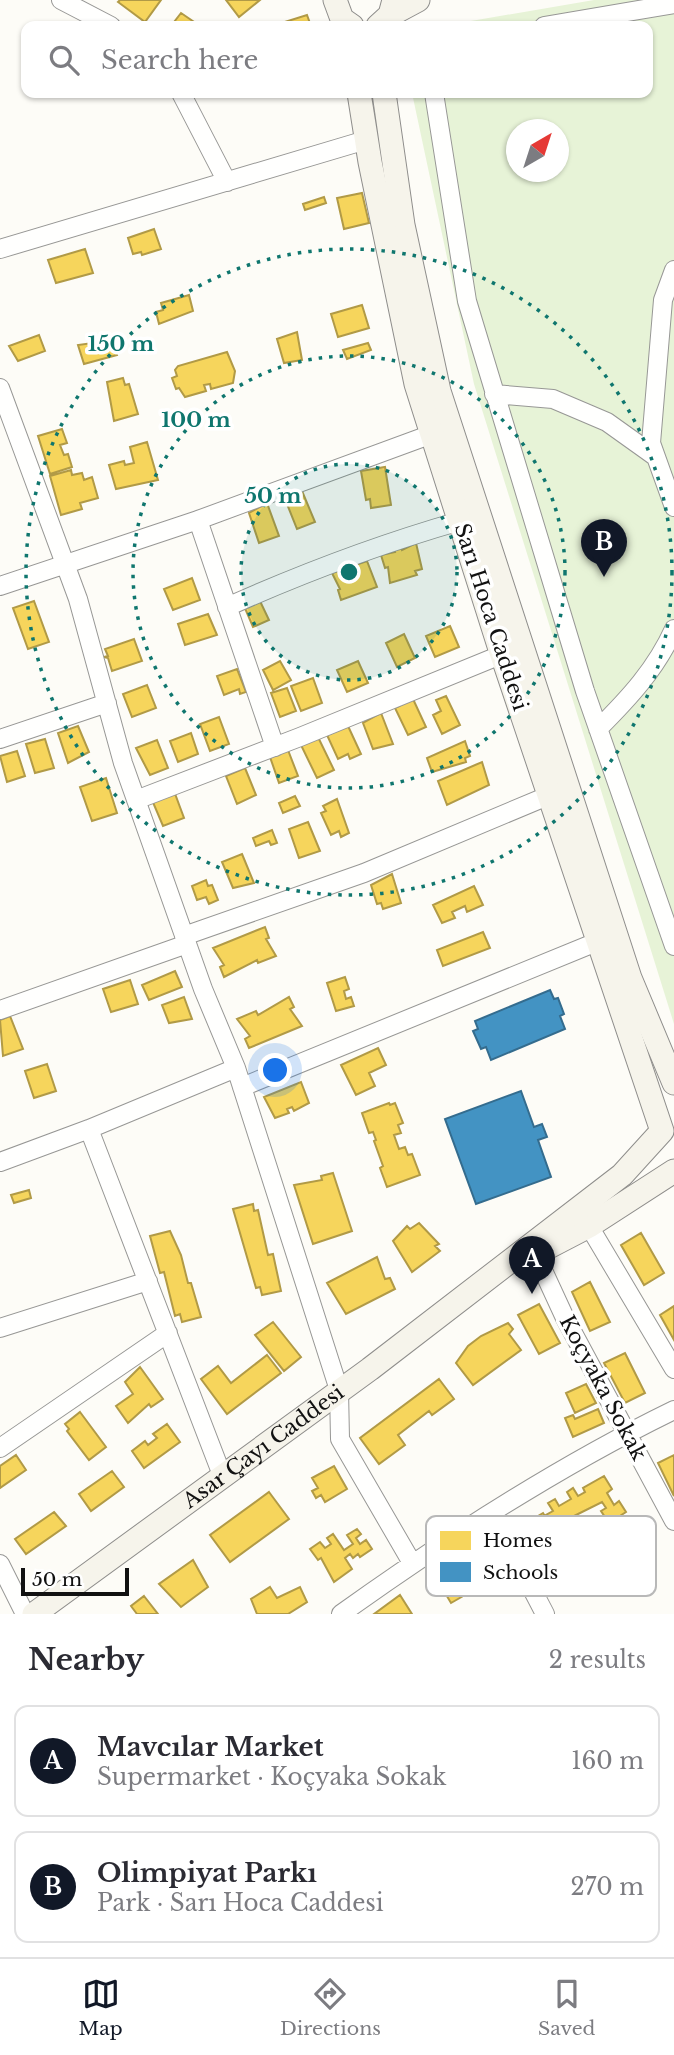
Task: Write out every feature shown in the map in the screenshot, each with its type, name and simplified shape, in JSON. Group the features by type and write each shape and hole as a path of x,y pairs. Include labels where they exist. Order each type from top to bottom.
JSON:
{"street":[{"path":"61,0 101,21"},
{"path":"386,18 418,0"},
{"path":"574,21 674,4"},
{"path":"184,98 227,182"},
{"name":"Sarı Hoca Caddesi","path":"360,98 416,384 598,941 668,1125 662,1147 674,1160"},
{"name":"Sarı Hoca Caddesi","path":"385,98 403,225 439,391 631,978 674,1083"},
{"path":"436,98 467,301 598,729 674,946"},
{"path":"0,249 366,140"},
{"path":"673,503 650,443 663,300 674,270"},
{"path":"0,388 78,599 136,800 236,1068 339,1390 340,1439 412,1563"},
{"path":"494,394 552,399 607,422 656,457"},
{"path":"0,586 198,520 432,434"},
{"path":"198,520 275,747"},
{"path":"228,607 304,574 460,521"},
{"path":"598,729 632,695 661,659 674,629"},
{"path":"136,800 275,747 503,654"},
{"path":"0,738 107,704"},
{"path":"0,1010 364,873 550,795"},
{"path":"242,1087 598,941"},
{"path":"0,1162 89,1129 236,1068"},
{"path":"489,1277 621,1175 668,1125"},
{"path":"89,1129 222,1475"},
{"path":"489,1277 589,1226 674,1171"},
{"path":"589,1226 674,1369"},
{"name":"Koçyaka Sokak","path":"535,1254 565,1318 674,1521"},
{"name":"Asar Çayı Caddesi","path":"34,1614 489,1277"},
{"path":"0,1328 148,1281"},
{"path":"0,1448 168,1333"},
{"path":"490,1516 627,1433 674,1410"},
{"path":"341,1614 426,1555"},
{"path":"0,1564 25,1614"},
{"path":"536,1596 545,1614"}],"green space":[{"path":"594,0 674,0 674,1024 474,384 413,98 653,98 653,21 471,21"}],"building: Homes":[{"path":"120,0 161,0 146,21 118,2"},
{"path":"226,0 260,0 239,17"},
{"path":"181,13 193,21 175,21"},
{"path":"307,15 309,21 288,21"},
{"path":"362,193 369,223 344,229 337,198"},
{"path":"324,197 326,203 305,210 303,204"},
{"path":"154,229 161,249 142,255 141,252 133,254 128,238"},
{"path":"85,249 93,273 56,283 48,260"},
{"path":"189,295 193,311 159,324 156,312 163,310 161,303"},
{"path":"362,305 369,328 338,337 331,314"},
{"path":"297,332 302,360 284,363 277,339"},
{"path":"39,335 45,351 18,361 9,346"},
{"path":"112,335 117,355 84,364 78,345 100,342 99,339"},
{"path":"368,343 371,350 347,359 343,350"},
{"path":"227,352 235,371 233,383 211,389 210,384 204,385 206,391 185,397 179,388 176,389 172,378 177,376 175,370 178,366"},
{"path":"123,378 125,385 129,384 138,414 114,421 107,382"},
{"path":"62,429 67,443 60,445 64,455 68,454 72,467 50,474 38,436"},
{"path":"147,442 158,480 116,489 109,465 124,461 125,465 134,463 130,447"},
{"path":"385,467 391,505 371,508 370,499 366,500 361,471"},
{"path":"71,470 72,475 82,473 84,480 92,477 98,498 80,503 82,509 61,515 50,476"},
{"path":"302,491 315,522 297,529 285,499"},
{"path":"267,503 279,536 259,543 249,513"},
{"path":"416,543 422,569 415,571 417,575 390,583 388,567 385,568 381,555 395,552 394,548 401,546 402,550"},
{"path":"367,561 377,587 341,600 340,589 332,573"},
{"path":"192,578 200,600 173,610 164,589"},
{"path":"259,599 269,620 253,627 244,606"},
{"path":"34,601 49,642 28,649 13,608"},
{"path":"208,614 217,635 185,645 178,624"},
{"path":"450,626 459,647 435,657 426,636"},
{"path":"404,634 415,658 397,667 386,643"},
{"path":"134,639 142,661 112,671 108,658 104,657 108,656 105,649"},
{"path":"280,661 291,680 273,690 263,670"},
{"path":"358,661 368,683 347,692 337,670"},
{"path":"237,669 246,692 240,694 239,689 224,695 217,676"},
{"path":"313,678 322,703 301,711 291,686"},
{"path":"147,685 156,708 132,717 123,694"},
{"path":"287,688 296,711 280,717 271,693"},
{"path":"446,696 460,725 442,734 433,715 441,711 436,700"},
{"path":"413,699 426,727 408,735 395,708"},
{"path":"381,713 393,744 373,749 363,723"},
{"path":"219,717 229,744 210,751 200,724"},
{"path":"78,726 89,752 68,763 58,733"},
{"path":"348,726 361,754 350,759 348,754 338,759 327,735"},
{"path":"191,733 198,754 178,762 170,741"},
{"path":"317,735 334,770 317,778 300,743"},
{"path":"45,739 54,768 35,773 26,744"},
{"path":"157,740 168,768 150,775 136,748"},
{"path":"465,741 470,756 465,758 466,762 432,772 427,758"},
{"path":"288,750 298,776 279,783 270,757"},
{"path":"17,751 25,776 7,782 0,756"},
{"path":"482,762 489,785 447,805 438,781"},
{"path":"245,768 256,795 237,804 226,776"},
{"path":"106,778 117,813 92,821 80,787"},
{"path":"174,791 184,818 163,826 152,800"},
{"path":"295,796 300,806 283,813 279,803"},
{"path":"337,799 349,833 341,837 339,831 331,835 321,813 326,811 323,806"},
{"path":"308,822 320,851 299,858 289,829"},
{"path":"272,830 277,843 271,845 269,841 256,846 253,838"},
{"path":"242,854 254,883 233,888 222,862"},
{"path":"392,874 401,903 383,909 381,903 377,904 371,885"},
{"path":"206,880 208,886 212,885 218,900 209,904 206,897 197,900 192,886"},
{"path":"474,886 483,905 467,912 465,906 452,912 455,918 442,923 433,905"},
{"path":"265,927 269,938 266,939 276,956 258,963 257,960 224,977 220,967 224,965 213,948"},
{"path":"483,932 490,948 443,966 437,950"},
{"path":"175,971 182,987 149,1000 142,985"},
{"path":"345,977 349,989 344,991 346,999 351,997 354,1006 336,1011 327,983"},
{"path":"130,980 138,1004 111,1012 103,989"},
{"path":"184,997 192,1019 169,1023 162,1005"},
{"path":"289,997 294,1007 290,1009 302,1026 249,1048 245,1039 250,1036 237,1019 256,1011 258,1015"},
{"path":"10,1016 23,1049 3,1056 0,1020"},
{"path":"378,1048 386,1065 369,1073 375,1086 356,1095 341,1065"},
{"path":"47,1064 56,1091 34,1098 25,1071"},
{"path":"301,1082 309,1103 294,1111 292,1107 287,1109 289,1113 275,1118 264,1097"},
{"path":"395,1103 403,1123 398,1125 401,1133 394,1135 399,1149 405,1147 408,1155 412,1154 420,1175 387,1187 380,1168 383,1166 374,1141 376,1140 373,1132 369,1133 362,1113"},
{"path":"333,1173 352,1231 313,1244 294,1185 322,1180 321,1176"},
{"path":"29,1190 31,1198 14,1203 11,1195"},
{"path":"253,1204 254,1211 258,1210 268,1255 273,1254 281,1291 262,1295 260,1287 256,1288 233,1209"},
{"path":"419,1223 439,1244 435,1246 440,1251 412,1272 393,1241 407,1226 410,1229"},
{"path":"170,1231 181,1255 201,1317 182,1322 180,1314 175,1316 164,1272 160,1273 150,1236"},
{"path":"641,1233 664,1273 644,1285 621,1245"},
{"path":"377,1257 385,1279 390,1278 395,1289 346,1314 327,1283"},
{"path":"590,1282 610,1322 590,1331 572,1292"},
{"path":"539,1304 560,1343 539,1354 518,1315"},
{"path":"674,1306 674,1340 660,1315"},
{"path":"273,1322 301,1357 284,1371 255,1335"},
{"path":"508,1323 513,1329 509,1334 521,1350 473,1385 456,1363 468,1346 481,1336"},
{"path":"625,1353 645,1393 625,1403 604,1363"},
{"path":"267,1355 281,1373 227,1414 201,1379 218,1366 231,1383"},
{"path":"140,1367 163,1399 151,1407 149,1404 128,1423 116,1406 133,1394 125,1382"},
{"path":"439,1379 454,1399 432,1415 429,1411 398,1435 405,1445 379,1464 360,1438"},
{"path":"586,1384 596,1403 575,1413 566,1393"},
{"path":"598,1409 604,1423 573,1437 565,1418 573,1415 575,1419"},
{"path":"80,1412 106,1447 89,1460 67,1431 69,1429 65,1424"},
{"path":"167,1424 180,1442 144,1468 132,1451 145,1441 148,1445 157,1438 153,1434"},
{"path":"16,1455 26,1470 0,1488 0,1466"},
{"path":"674,1455 674,1496 658,1463"},
{"path":"334,1466 347,1489 325,1502 321,1495 316,1498 312,1491 318,1488 312,1478"},
{"path":"112,1471 124,1487 91,1511 79,1494"},
{"path":"604,1476 612,1489 607,1493 614,1505 619,1501 626,1512 620,1516 604,1516 601,1511 606,1508 602,1502 574,1516 547,1516 553,1511 548,1503 555,1499 559,1506 571,1499 567,1492 573,1488 578,1496 585,1492 583,1488"},
{"path":"269,1492 289,1519 230,1562 210,1535"},
{"path":"54,1512 66,1526 26,1554 15,1539"},
{"path":"357,1529 361,1534 356,1538 360,1544 366,1540 372,1549 360,1557 358,1554 353,1558 350,1554 345,1558 352,1569 334,1582 321,1558 318,1560 310,1549 320,1542 325,1548 331,1544 327,1538 333,1534 344,1550 353,1544 347,1535"},
{"path":"193,1560 208,1587 181,1607 159,1584"},
{"path":"270,1587 277,1598 300,1587 307,1602 288,1614 257,1614 251,1599"},
{"path":"400,1595 412,1614 374,1614"},
{"path":"144,1596 158,1614 137,1614 131,1606"},
{"path":"447,1596 463,1596 451,1603"}],"building: Schools":[{"path":"550,990 554,999 558,998 564,1014 560,1016 565,1029 491,1060 486,1047 481,1049 473,1031 478,1029 475,1021"},
{"path":"521,1091 534,1127 542,1124 547,1137 538,1140 551,1177 476,1204 445,1119"}],"place":[{"name":"Olimpiyat Parkı","path":"604,577"},
{"name":"Mavcılar Market","path":"532,1294"}]}
